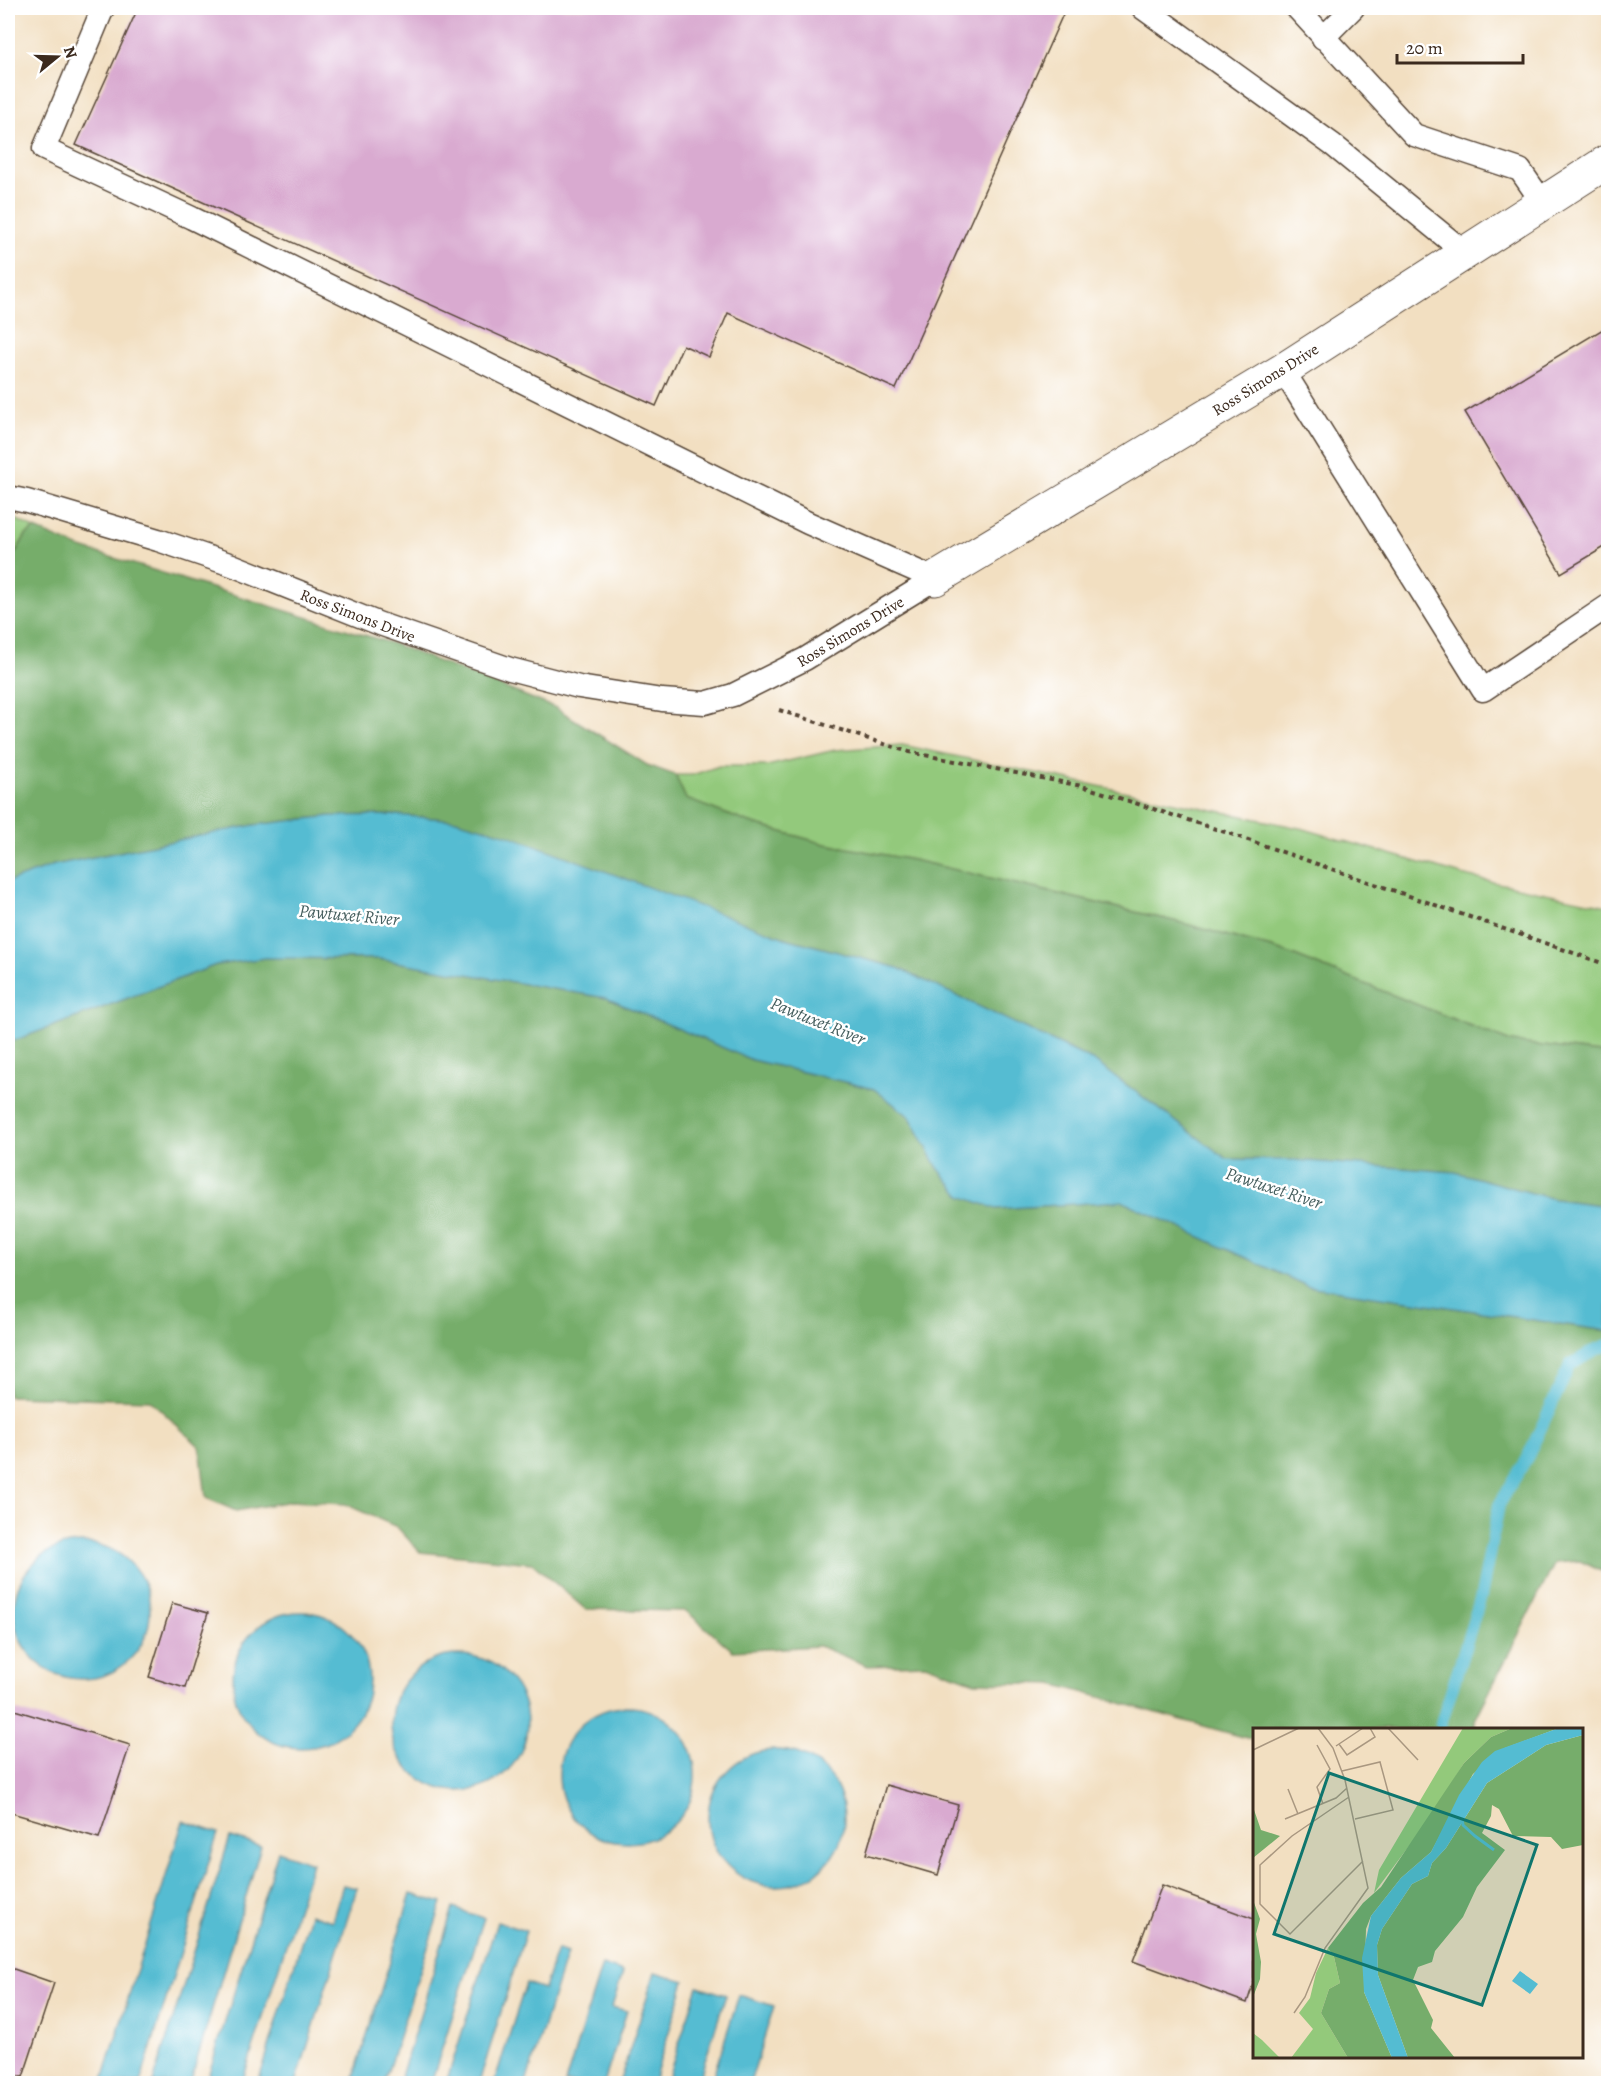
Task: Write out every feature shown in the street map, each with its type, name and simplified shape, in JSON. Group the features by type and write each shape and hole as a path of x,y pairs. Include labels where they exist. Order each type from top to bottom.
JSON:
{"street":[{"name":"Ross Simons Drive","path":"935,579 1283,370 1608,161"}],"lane":[{"path":"103,8 44,148 192,218 808,523 935,579"},
{"path":"1143,8 1333,145 1464,252"},
{"path":"1297,8 1414,135 1520,170 1543,203"},
{"path":"1323,38 1353,8"},
{"path":"1283,370 1484,690 1608,606"},
{"name":"Ross Simons Drive","path":"8,497 169,544 380,624 510,669 579,687 662,700 705,703 733,695 806,659 935,579"}],"path":[{"path":"733,695 909,752 1082,786 1225,832 1608,965"}],"green space":[{"path":"8,515 35,529 26,535 8,565"},
{"path":"35,529 78,547 394,644 556,708 647,765 675,775 686,799 750,823 825,844 913,860 1182,923 1282,951 1511,1042 1608,1054 1608,1206 1554,1199 1455,1172 1293,1160 1227,1159 1094,1061 898,968 785,938 456,820 396,815 331,816 254,825 54,865 8,882 8,565 26,535"},
{"path":"902,745 1304,829 1469,877 1608,906 1608,1054 1511,1042 1282,951 1182,923 913,860 825,844 750,823 686,799 675,775 692,775 719,766 767,766 835,750"},
{"path":"265,958 379,959 606,998 752,1060 874,1089 910,1117 938,1168 996,1209 1122,1201 1307,1286 1608,1331 1608,1574 1580,1561 1555,1563 1475,1720 1475,1728 1253,1728 1253,1740 1053,1684 975,1682 925,1664 868,1666 819,1646 733,1651 686,1611 585,1609 532,1563 420,1552 397,1527 345,1504 291,1501 236,1511 206,1498 200,1447 150,1400 8,1396 8,1043 216,965"}],"water":[{"name":"Pawtuxet River","path":"396,815 456,820 508,835 785,938 898,968 1094,1061 1227,1159 1293,1160 1455,1172 1554,1199 1608,1206 1608,1331 1307,1286 1122,1201 996,1209 961,1196 938,1168 910,1117 874,1089 752,1060 606,998 379,959 265,958 216,965 8,1043 8,882 54,865 254,825 331,816"},
{"path":"82,1543 108,1548 120,1554 130,1563 139,1573 145,1585 150,1611 145,1637 139,1649 130,1659 120,1668 108,1674 82,1679 56,1674 44,1668 34,1659 25,1649 19,1637 14,1611 19,1585 25,1573 34,1563 44,1554 56,1548"},
{"path":"301,1612 327,1617 339,1623 349,1632 358,1642 364,1654 369,1680 364,1706 358,1718 349,1728 339,1737 327,1743 301,1748 275,1743 263,1737 253,1728 244,1718 238,1706 233,1680 238,1654 244,1642 253,1632 263,1623 275,1617"},
{"path":"459,1655 485,1660 497,1666 507,1675 516,1685 522,1697 527,1723 522,1749 516,1761 507,1771 497,1780 485,1786 459,1791 433,1786 421,1780 411,1771 402,1761 396,1749 391,1723 396,1697 402,1685 411,1675 421,1666 433,1660"},
{"path":"627,1707 653,1712 665,1718 675,1727 684,1737 690,1749 695,1775 690,1801 684,1813 675,1823 665,1832 653,1838 627,1843 601,1838 589,1832 579,1823 570,1813 564,1801 559,1775 564,1749 570,1737 579,1727 589,1718 601,1712"},
{"path":"776,1750 802,1755 814,1761 824,1770 833,1780 839,1792 844,1818 839,1844 833,1856 824,1866 814,1875 802,1881 776,1886 750,1881 738,1875 728,1866 719,1856 713,1844 708,1818 713,1792 719,1780 728,1770 738,1761 750,1755"},
{"path":"183,1821 218,1833 140,2083 102,2083"},
{"path":"230,1837 261,1846 190,2083 153,2083"},
{"path":"278,1851 312,1863 242,2083 206,2083"},
{"path":"343,1885 357,1888 296,2083 258,2083 310,1914 332,1921"},
{"path":"411,1894 442,1903 384,2083 352,2083"},
{"path":"453,1908 484,1918 431,2083 399,2083"},
{"path":"497,1922 526,1931 479,2083 446,2083"},
{"path":"557,1949 567,1953 526,2083 494,2083 526,1983 544,1989"},
{"path":"602,1965 623,1972 612,2007 627,2011 604,2083 565,2083"},
{"path":"655,1972 685,1981 653,2083 619,2083"},
{"path":"698,1986 726,1995 698,2083 666,2083"},
{"path":"739,1995 774,2006 750,2083 711,2083"}],"building":[{"path":"138,8 1053,8 1064,12 896,389 728,313 709,357 683,345 656,406 76,145"},
{"path":"1608,326 1608,545 1561,573 1465,412"},
{"path":"172,1603 208,1613 185,1688 149,1677"},
{"path":"8,1708 130,1745 99,1838 8,1812"},
{"path":"886,1785 958,1805 938,1875 866,1854"},
{"path":"1162,1885 1253,1919 1253,1984 1247,2003 1133,1961"},
{"path":"8,1967 54,1983 23,2077 8,2073"}],"waterway":[{"path":"1441,1724 1481,1596 1499,1505 1528,1456 1570,1365 1608,1345"}]}
